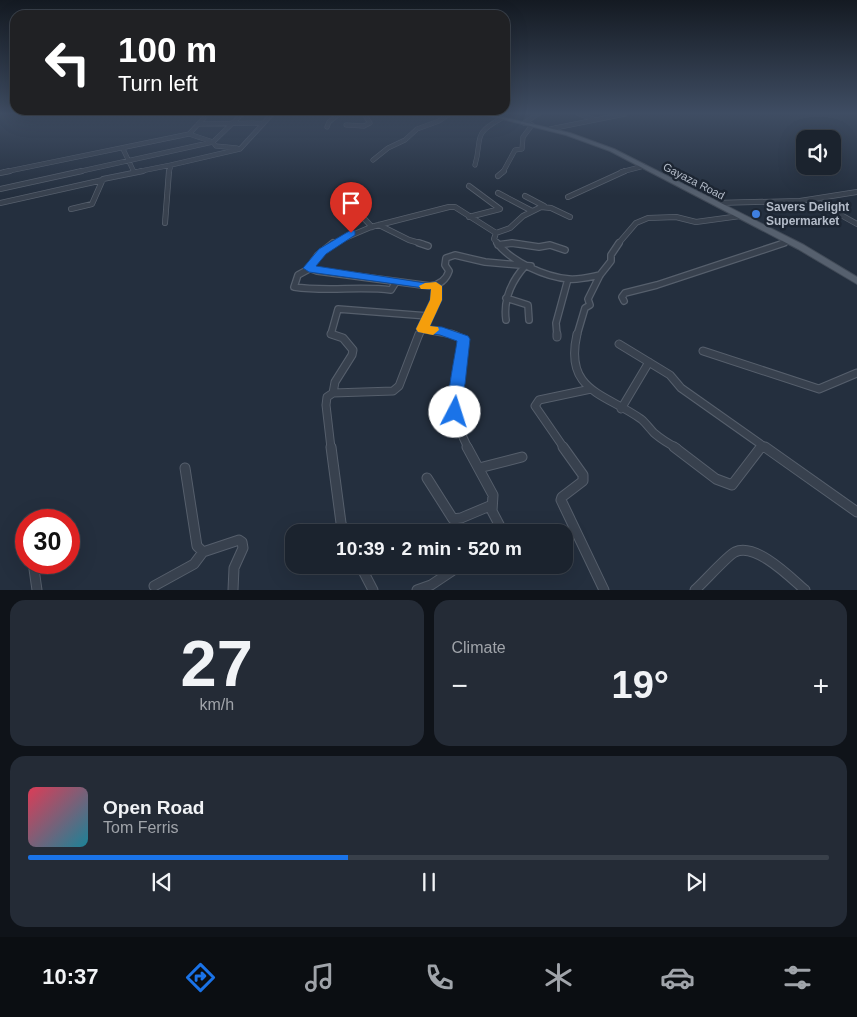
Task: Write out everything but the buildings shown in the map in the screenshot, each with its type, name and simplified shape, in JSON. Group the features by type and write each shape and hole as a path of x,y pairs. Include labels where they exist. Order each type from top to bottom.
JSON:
{"main road":[{"name":"Gayaza Road","path":"590,142 644,166 827,261 857,281"}],"street":[{"path":"0,173 153,142"},
{"path":"0,189 214,142 216,146 241,148"},
{"path":"0,203 134,172 171,166 241,148 246,142"},
{"path":"373,160 387,149 402,142"},
{"path":"475,165 479,157 480,142"},
{"path":"498,176 504,171 504,167 515,151 522,148 523,142"},
{"path":"123,148 134,172"},
{"path":"165,223 167,174 171,166"},
{"path":"568,197 622,172 644,166"},
{"path":"71,209 92,204 103,180"},
{"path":"469,186 500,209 469,217"},
{"path":"715,203 814,200 857,192"},
{"path":"498,193 532,211"},
{"path":"525,196 570,217"},
{"path":"814,200 857,224"},
{"path":"496,233 510,228 532,211 544,206"},
{"path":"309,269 309,266 329,246 351,233 449,207 455,207 496,233"},
{"path":"354,208 372,227"},
{"path":"740,216 698,222 667,216 645,219 636,223 625,234 611,255 611,261 588,298 590,305 585,308 573,349 574,360 579,377 591,389 621,409 642,420 660,438 675,445 722,483 728,485 735,483 762,446"},
{"path":"379,225 409,240 428,246"},
{"path":"496,233 494,239 498,245 511,257 528,266 568,279 600,276"},
{"path":"498,245 516,242 543,248 550,245 564,250"},
{"path":"624,301 622,297 625,293 657,285 790,242"},
{"path":"341,524 326,397 333,393 393,392 399,386 414,344 436,300 436,286 448,275 449,271 445,265 446,258 452,255 466,259 528,266"},
{"path":"506,320 504,308 506,298 512,285 528,266"},
{"path":"396,282 391,290 375,288 306,289 294,287 298,275 309,269 436,286"},
{"path":"557,337 556,323 568,279"},
{"path":"506,298 528,305 528,320"},
{"path":"333,393 335,382 352,355 353,350 344,338 331,334 338,309 372,310 428,316"},
{"path":"422,329 442,331 463,339 458,384 454,397 455,412 462,437 494,500 492,506 494,516 498,524"},
{"path":"619,344 672,377 681,388 857,512"},
{"path":"703,351 819,389 857,373"},
{"path":"621,409 649,362"},
{"path":"591,389 539,400 536,406 583,475 583,481 562,497 561,500 604,590"},
{"path":"479,468 522,456"},
{"path":"185,468 197,546 203,552"},
{"path":"427,478 453,519 461,518 492,506"},
{"path":"154,586 194,564 203,552 227,542 238,540 242,542 243,548 234,568 232,590"},
{"path":"695,590 736,552 744,550 757,553 805,590"},
{"path":"35,574 37,590"},
{"path":"365,574 373,590"},
{"path":"417,590 431,585 448,574"}],"slow traffic":[{"path":"425,286 436,286 436,300 422,329 433,330"}],"place":[{"name":"Savers Delight Supermarket","path":"756,214"}],"route":[{"path":"351,233 316,258 310,264 310,270 436,286 436,300 422,329 442,331 463,339 458,384 454,397 455,412"}]}
